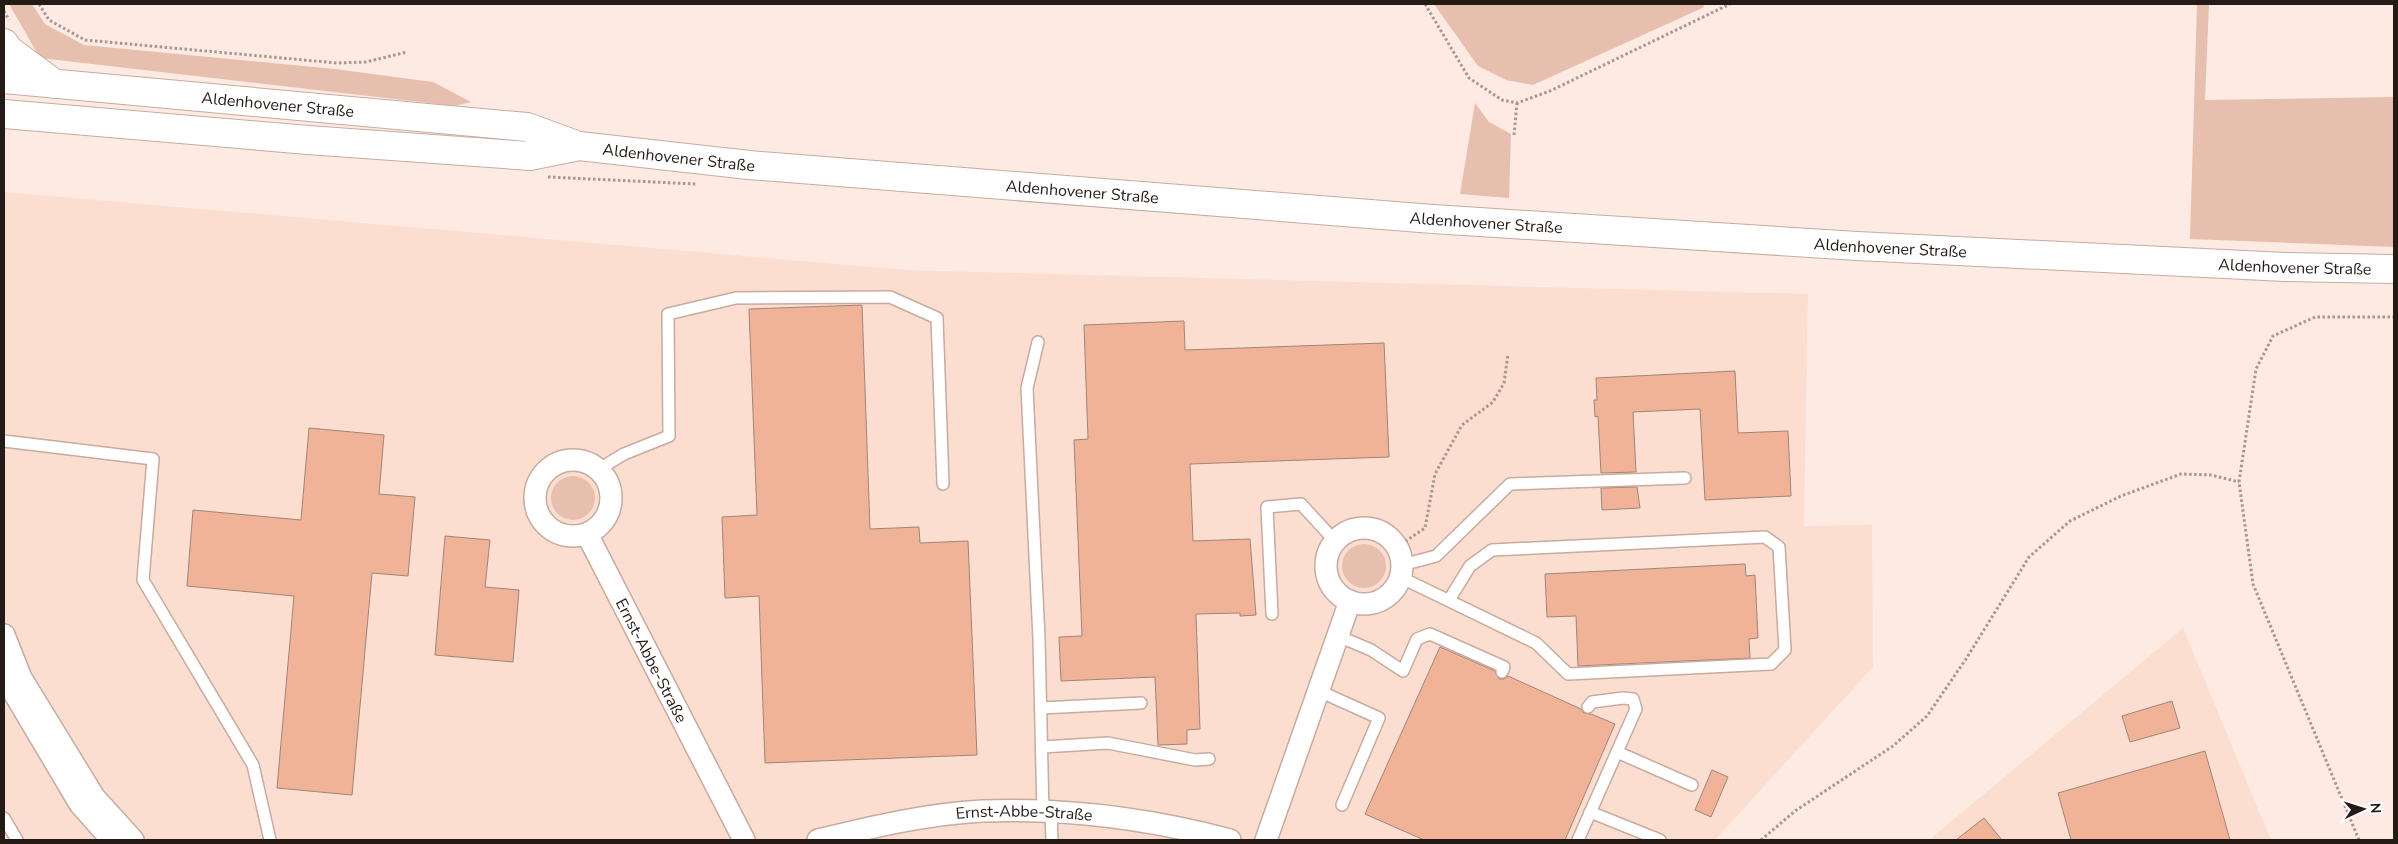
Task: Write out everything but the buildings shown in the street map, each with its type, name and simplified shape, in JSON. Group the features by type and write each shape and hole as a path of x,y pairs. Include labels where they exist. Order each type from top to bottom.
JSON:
{"main road":[{"path":"4,43 9,50 55,84"},
{"name":"Aldenhovener Straße","path":"4,79 527,127 579,146 759,166 1433,219 1857,246 2285,267 2394,269"},
{"name":"Aldenhovener Straße","path":"4,114 308,140 530,156 579,146"}],"street":[{"path":"577,459 599,469 609,486 611,505 607,517 598,527 587,534 575,536 562,535 551,530 542,521 537,510 535,497 537,485 543,474 552,465 564,460 577,459"},
{"path":"1355,528 1367,528 1379,531 1390,538 1399,563 1394,588 1385,597 1374,602 1362,604 1350,601 1340,595 1332,586 1327,575 1326,563 1328,551 1344,533 1355,528"},
{"name":"Ernst-Abbe-Straße","path":"587,534 744,840"},
{"path":"1266,840 1350,601"},
{"path":"4,635 21,678 94,797 133,840"},
{"path":"4,676 80,804 112,840"},
{"name":"Ernst-Abbe-Straße","path":"818,840 919,818 982,811 1124,818 1190,830 1230,840"}],"lane":[{"path":"599,469 624,454 669,436 668,314 736,298 890,297 937,318 943,484"},
{"path":"1038,342 1027,388 1042,747 1047,813 1052,840"},
{"path":"4,441 153,459 143,580 253,765 270,840"},
{"path":"1399,563 1436,556 1510,484 1685,478"},
{"path":"1272,614 1267,507 1301,504 1335,541"},
{"path":"1399,563 1449,600 1536,643 1568,674 1772,664 1785,650 1779,547 1765,537 1492,550 1470,566 1449,600"},
{"path":"1338,636 1370,650 1403,671 1417,639 1430,634 1504,667 1502,672"},
{"path":"1319,691 1379,718 1342,805"},
{"path":"1578,840 1636,709 1633,700 1624,698 1592,702 1588,707"},
{"path":"1041,708 1141,703"},
{"path":"1042,747 1108,743 1195,760 1209,759"},
{"path":"1617,752 1692,785"},
{"path":"1590,812 1660,840"},
{"path":"4,818 16,840"}],"path":[{"path":"39,4 49,20 84,40 337,63 366,62 406,52"},
{"path":"1425,4 1469,78 1502,100 1517,103 1550,91 1730,4"},
{"path":"1514,135 1517,103"},
{"path":"2359,840 2340,788 2253,584 2239,482 2256,369 2273,336 2315,317 2394,317"},
{"path":"1399,563 1425,528 1435,474 1462,425 1493,402 1504,383 1508,354"},
{"path":"1761,840 1795,811 1893,746 1927,716 1966,659 2029,557 2070,521 2129,493 2181,474 2211,475 2239,482"}],"shaded area":[{"path":"9,4 32,4 45,24 84,45 335,69 433,82 471,102 455,106 40,58"},
{"path":"1434,4 1703,4 1704,7 1711,4 1533,85 1506,80 1478,66"},
{"path":"2197,4 2209,4 2205,100 2394,97 2394,247 2190,239"},
{"path":"1475,103 1489,122 1511,134 1509,198 1460,194"},
{"path":"4,192 906,270 1808,294 1804,526 1872,525 1873,667 1715,840 4,840"},
{"path":"569,476 577,476 589,482 595,498 589,514 577,520 569,520 557,514 551,502 551,494 557,482"},
{"path":"1360,544 1368,544 1380,550 1386,566 1380,582 1368,588 1360,588 1348,582 1342,570 1342,562 1348,550"},
{"path":"2183,628 2271,840 1929,840"}]}
